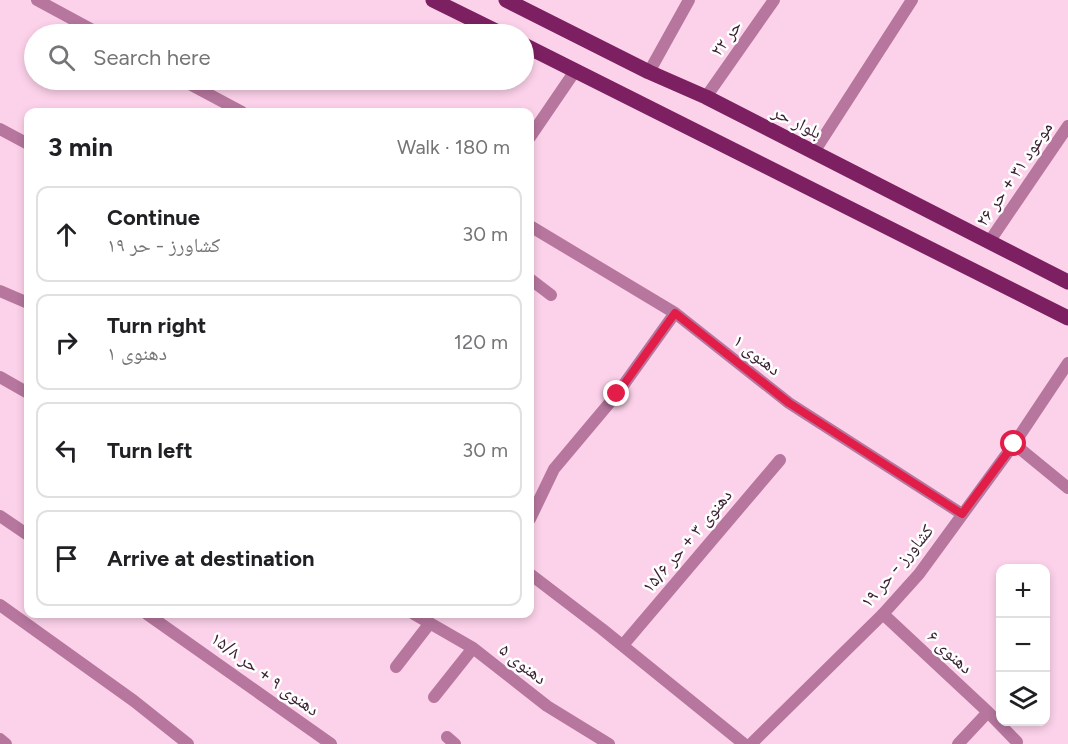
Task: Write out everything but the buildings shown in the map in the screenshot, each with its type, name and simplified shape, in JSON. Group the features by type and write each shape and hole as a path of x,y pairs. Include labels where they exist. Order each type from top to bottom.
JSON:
{"main road":[{"path":"433,0 482,24"},
{"name":"بلوار حر","path":"506,0 649,72 706,97 1068,282"},
{"path":"534,50 1068,318"}],"street":[{"path":"37,0 81,24"},
{"path":"649,72 689,0"},
{"name":"حر ۲۲","path":"706,97 774,0"},
{"path":"814,152 912,0"},
{"path":"534,131 574,71"},
{"path":"201,90 234,108"},
{"name":"موعود ۳۱ + حر ۲۶","path":"989,242 1068,126"},
{"path":"0,129 24,142"},
{"name":"دهنوی ۱","path":"534,229 675,313 789,403 962,514"},
{"path":"534,282 551,295"},
{"path":"0,291 24,301"},
{"path":"534,511 554,469 617,394 675,313"},
{"name":"کشاورز - حر ۱۹","path":"751,744 884,614 919,574 1014,444 1068,363"},
{"path":"0,377 24,391"},
{"path":"1014,444 1068,488"},
{"name":"دهنوی ۳ + حر ۱۵/۶","path":"623,645 780,460"},
{"path":"0,516 24,532"},
{"path":"534,577 623,645 744,744"},
{"path":"0,605 134,701 188,744"},
{"name":"دهنوی ۶","path":"884,614 1017,742"},
{"name":"دهنوی ۹ + حر ۱۵/۸","path":"153,618 331,744"},
{"name":"دهنوی ۵","path":"421,618 473,648 547,706 609,744"},
{"path":"396,667 430,623"},
{"path":"434,697 473,648"},
{"path":"958,744 988,712"},
{"path":"0,740 6,744"}],"route":[{"path":"617,394 675,313 789,403 962,514 1014,444"}]}
